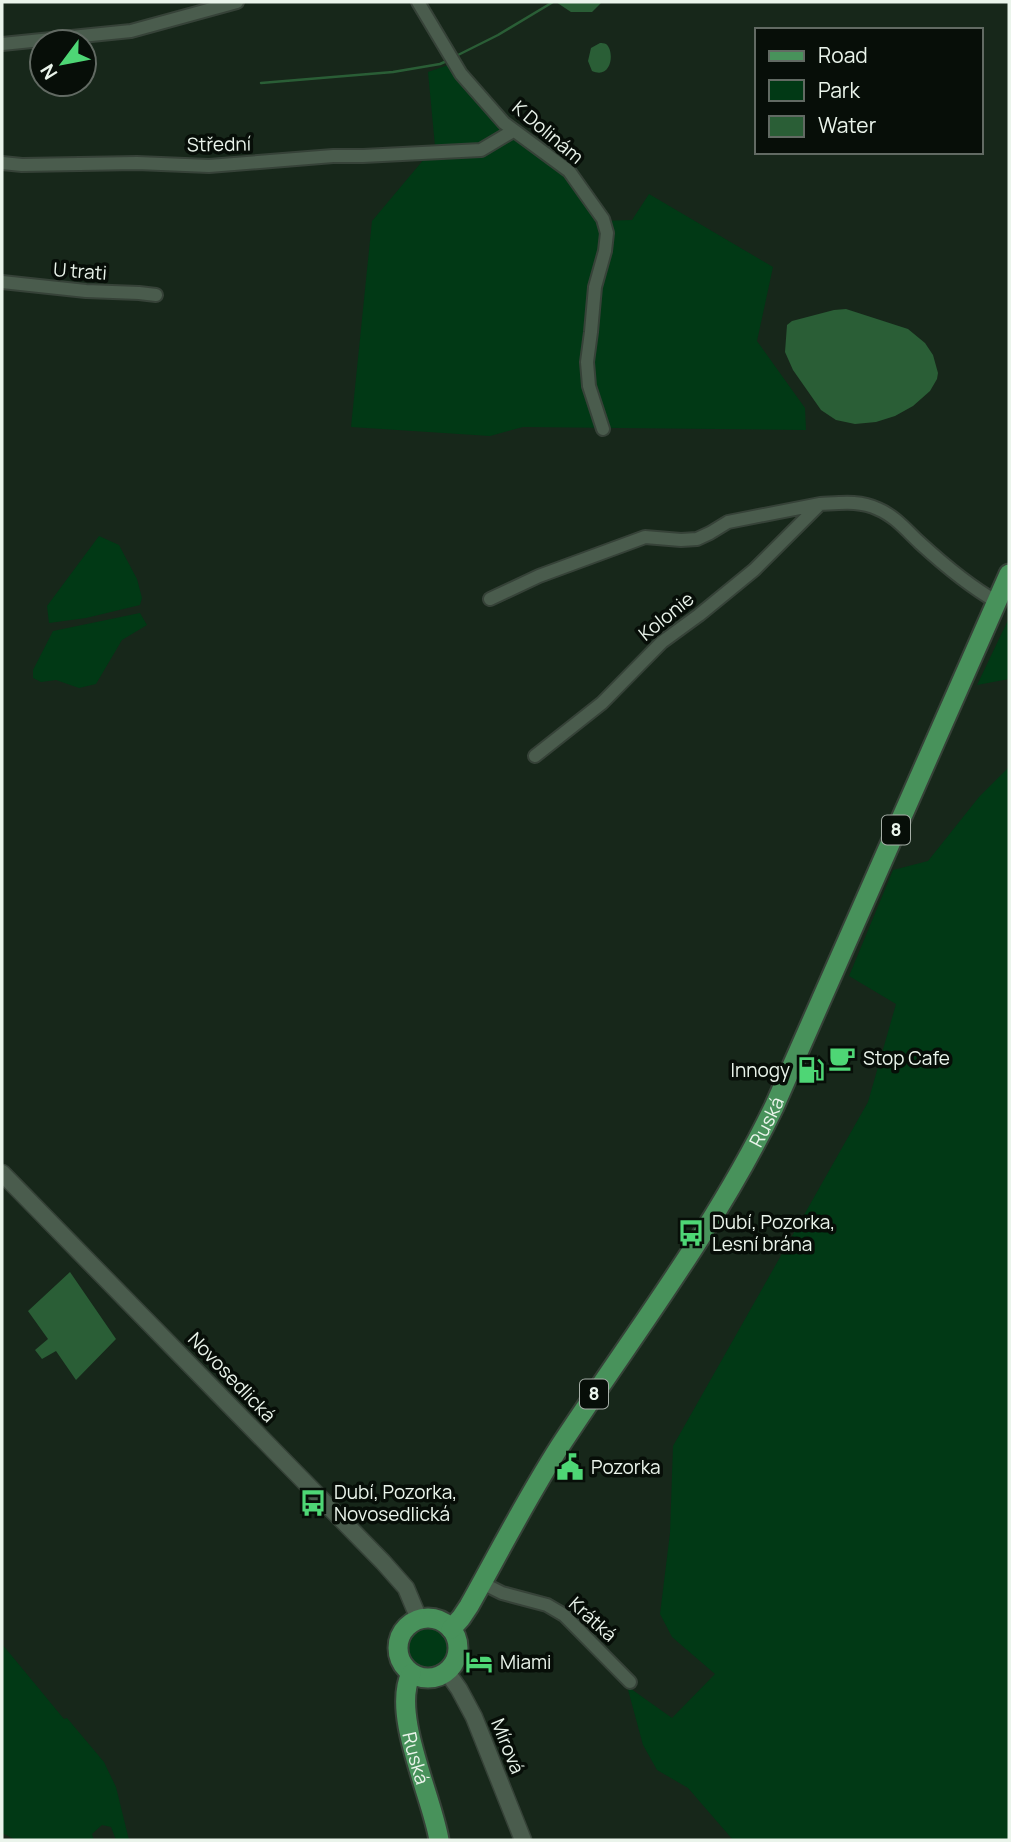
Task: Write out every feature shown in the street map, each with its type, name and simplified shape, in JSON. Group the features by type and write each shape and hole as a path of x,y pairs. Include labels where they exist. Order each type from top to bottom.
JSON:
{"main road":[{"name":"Ruská","path":"451,1629 461,1618 482,1583 562,1442 745,1165 774,1107 1009,574"},
{"path":"419,1619 437,1619 451,1629 456,1636 458,1654 455,1663 447,1672 441,1676 421,1678 404,1668 399,1659 398,1639 410,1623 419,1619"},
{"name":"Ruská","path":"411,1674 406,1696 409,1727 439,1840"}],"street":[{"path":"2,44 131,31 237,2"},
{"name":"K Dolinám","path":"418,2 461,74 504,123 569,171 603,219 607,233 605,251 594,287 592,332 587,362 589,386 603,429"},
{"name":"Střední","path":"2,163 209,166 333,156 481,150 513,131"},
{"name":"U trati","path":"2,282 156,295"},
{"path":"490,599 539,576 645,537 697,539 728,523 820,504 853,502 877,508 894,518 945,565 997,602"},
{"name":"Kolonie","path":"535,756 602,702 662,642 754,570 820,504"},
{"name":"Novosedlická","path":"2,1172 383,1562 408,1592 419,1619"},
{"name":"Krátká","path":"482,1583 502,1593 547,1605 564,1615 630,1682"},
{"name":"Mírová","path":"447,1672 474,1717 523,1840"}],"green space":[{"path":"448,65 502,129 565,174 600,221 632,220 649,194 773,267 757,341 805,408 806,430 523,427 490,436 351,427 372,221 435,146 428,72"},
{"path":"99,536 119,545 137,579 142,598 140,605 86,618 49,623 47,606"},
{"path":"140,613 147,625 122,640 96,684 79,688 56,680 41,682 33,678 33,670 53,631"},
{"path":"1009,618 1009,679 977,685"},
{"path":"1009,767 1009,1840 733,1840 688,1788 657,1770 643,1745 627,1686 672,1718 715,1674 672,1637 660,1614 670,1533 673,1446 868,1102 896,1004 849,976 893,870 928,861 979,797"},
{"path":"428,1628 442,1634 448,1648 442,1662 428,1668 414,1662 408,1648 414,1634"},
{"path":"2,1644 64,1719 67,1718 104,1762 116,1787 129,1840 116,1840 111,1827 102,1825 92,1834 94,1840 16,1840 2,1833"}],"water":[{"path":"556,2 602,2 592,12 571,12"},
{"path":"600,43 609,48 611,58 608,68 599,73 592,71 588,61 591,48"},
{"path":"846,309 908,329 925,343 933,355 937,379 930,391 913,406 876,422 855,424 836,420 821,410 793,370 785,352 787,325 792,321"},
{"path":"70,1272 116,1339 76,1380 56,1351 42,1359 35,1350 48,1339 28,1311"}],"waterway":[{"path":"454,57 498,35 553,2"},
{"path":"261,83 393,72 449,60"}],"place":[{"name":"Stop Cafe","path":"842,1058"},
{"name":"Innogy","path":"811,1070"},
{"name":"Dubí, Pozorka, Lesní brána","path":"691,1233"},
{"name":"Pozorka","path":"570,1467"},
{"name":"Dubí, Pozorka, Novosedlická","path":"313,1503"},
{"name":"Miami","path":"479,1662"}]}
